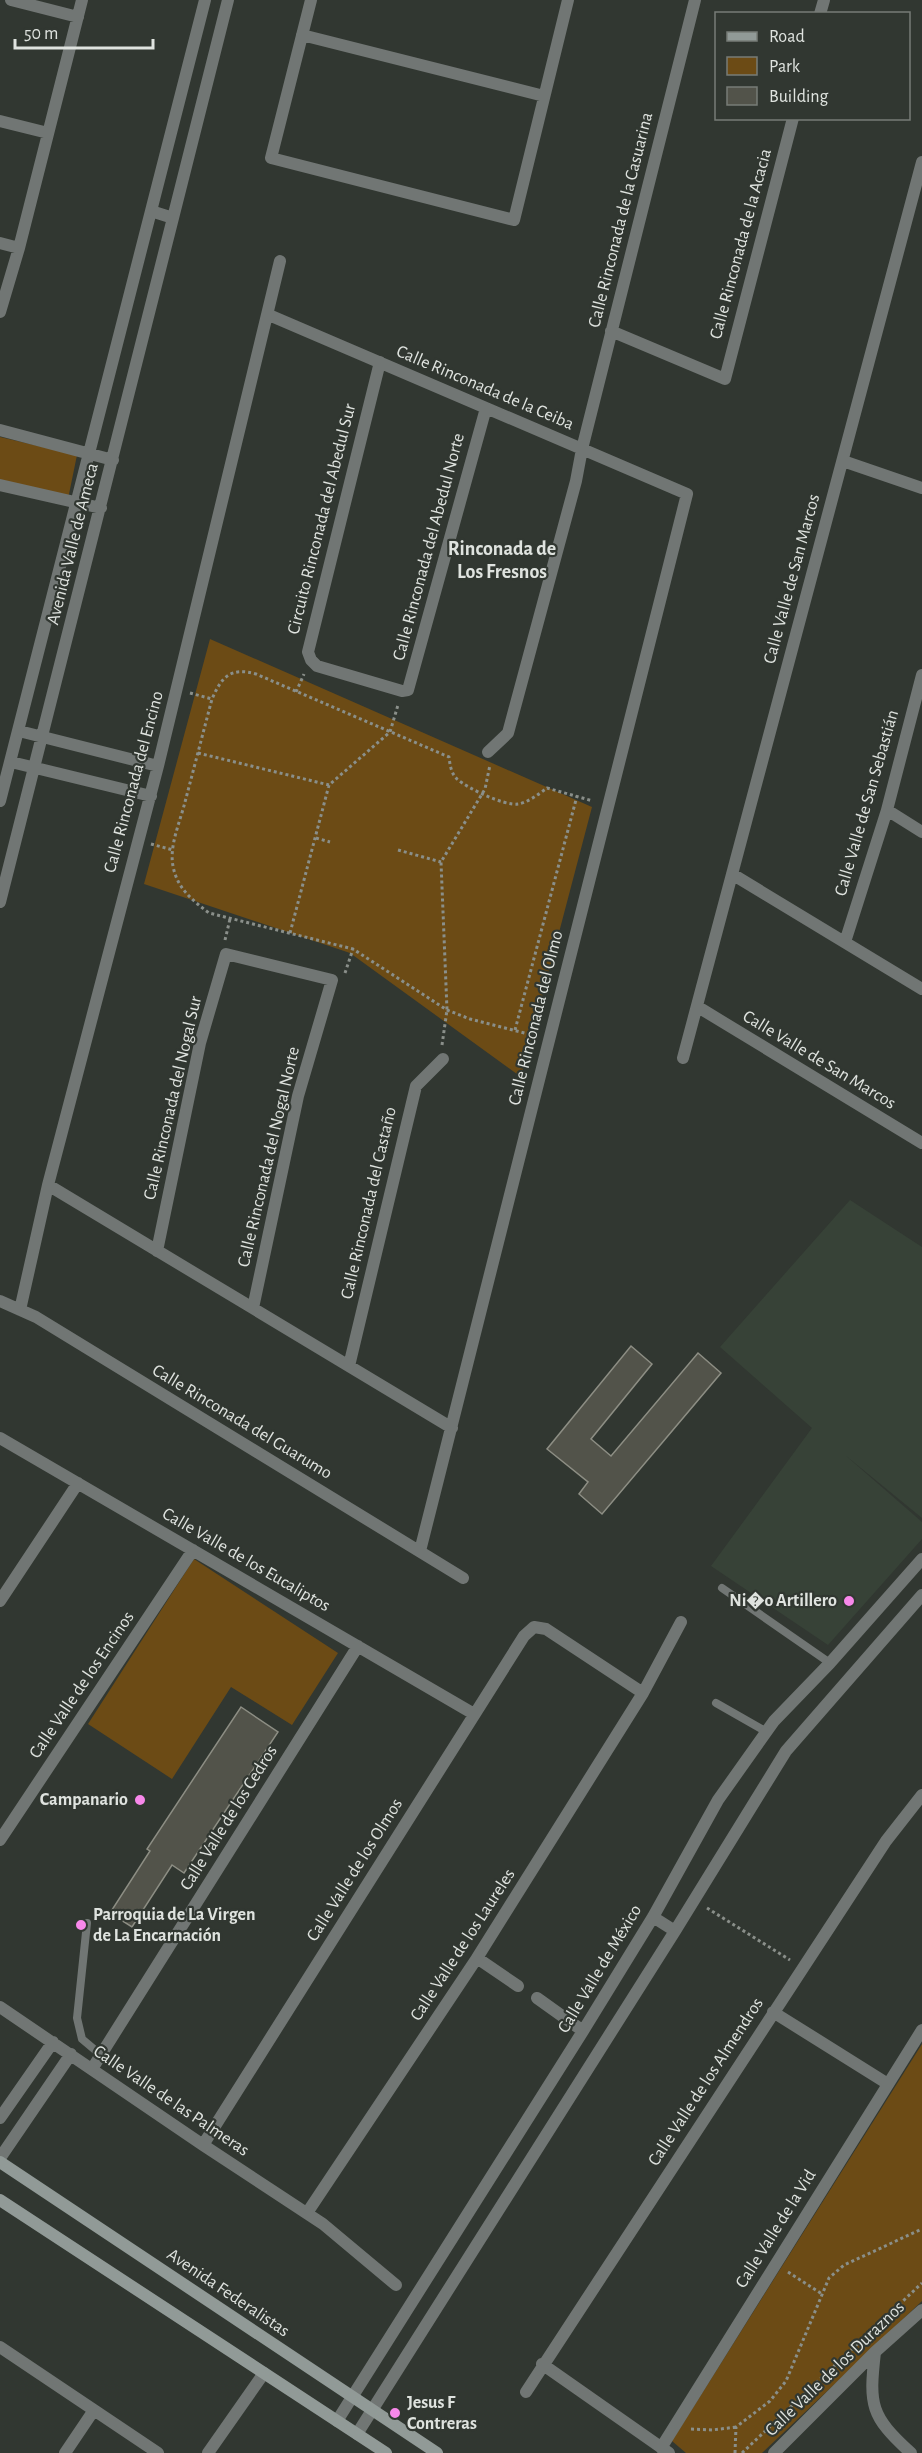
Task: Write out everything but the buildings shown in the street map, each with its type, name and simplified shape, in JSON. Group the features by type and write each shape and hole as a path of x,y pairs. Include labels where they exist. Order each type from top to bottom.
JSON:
{"street":[{"path":"11,0 78,17"},
{"path":"0,312 19,248 82,0"},
{"name":"Avenida Valle de Ameca","path":"0,801 205,0"},
{"name":"Avenida Valle de Ameca","path":"0,902 228,0"},
{"path":"311,0 271,158 514,220 568,0"},
{"name":"Calle Rinconada de la Casuarina","path":"488,752 508,733 576,481 611,331 695,0"},
{"path":"302,35 544,96"},
{"name":"Calle Rinconada de la Acacia","path":"611,331 725,379 792,120"},
{"path":"0,121 48,133"},
{"name":"Calle Valle de San Marcos","path":"684,1058 922,162"},
{"path":"151,211 173,219"},
{"path":"0,243 19,248"},
{"name":"Calle Rinconada del Encino","path":"20,1310 48,1185 151,796 280,261"},
{"name":"Calle Rinconada de la Ceiba","path":"268,315 687,494"},
{"name":"Circuito Rinconada del Abedul Sur","path":"380,362 308,652 311,660 317,666 402,691"},
{"name":"Calle Rinconada del Abedul Norte","path":"402,691 408,690 411,685 486,408"},
{"path":"0,430 113,460"},
{"path":"843,460 922,488"},
{"path":"0,485 100,508"},
{"name":"Calle Rinconada del Olmo","path":"420,1551 687,494"},
{"name":"Calle Valle de San Sebastián","path":"844,942 887,810 922,675"},
{"path":"19,731 158,766"},
{"path":"11,762 151,796"},
{"path":"887,810 922,832"},
{"path":"732,874 922,989"},
{"path":"226,954 332,980"},
{"name":"Calle Rinconada del Nogal Sur","path":"157,1251 200,1043 226,954"},
{"name":"Calle Rinconada del Nogal Norte","path":"253,1308 298,1096 332,980"},
{"name":"Calle Valle de San Marcos","path":"698,1007 922,1143"},
{"name":"Calle Rinconada del Castaño","path":"349,1366 416,1086 443,1059"},
{"path":"48,1185 452,1428"},
{"name":"Calle Rinconada del Guarumo","path":"0,1301 36,1317 464,1578"},
{"name":"Calle Valle de los Eucaliptos","path":"0,1438 474,1714"},
{"path":"0,1601 78,1483"},
{"name":"Calle Valle de los Encinos","path":"0,1840 193,1550"},
{"name":"Calle Valle de México","path":"337,2421 653,1917 718,1800 767,1732 922,1559"},
{"path":"357,2434 696,1899 786,1751 922,1595"},
{"name":"Calle Valle de los Laureles","path":"307,2213 477,1958 643,1693 681,1622"},
{"name":"Calle Valle de los Olmos","path":"203,2145 524,1636 534,1627 546,1629 643,1693"},
{"name":"Calle Valle de los Cedros","path":"92,2069 358,1647"},
{"name":"Calle Valle de los Almendros","path":"526,2392 542,2364 802,1967 886,1841 922,1795"},
{"path":"653,1917 675,1931"},
{"path":"477,1958 518,1986"},
{"path":"537,1998 583,2031"},
{"name":"Calle Valle de las Palmeras","path":"0,2007 323,2224 396,2285"},
{"path":"773,2012 888,2084"},
{"name":"Calle Valle de la Vid","path":"665,2450 677,2423 922,2030"},
{"path":"0,2118 53,2042"},
{"path":"0,2160 71,2054"},
{"name":"Avenida Federalistas","path":"0,2160 437,2453"},
{"path":"0,2200 386,2453"},
{"name":"Calle Valle de los Duraznos","path":"774,2453 874,2352 922,2310"},
{"path":"0,2347 158,2453"},
{"path":"874,2352 872,2402 879,2420 911,2453"},
{"path":"542,2364 665,2450"},
{"path":"208,2453 264,2373"},
{"path":"65,2453 94,2410"}],"lane":[{"path":"722,1588 830,1662"},
{"path":"716,1702 767,1732"},
{"path":"87,1923 78,2018 82,2039 101,2055"}],"path":[{"path":"550,1040 470,1019 447,1010 353,950 209,913 193,901 180,886 173,866 173,850 212,699 223,680 241,670 256,674 449,757 455,777 482,794 503,802 517,804 547,788 609,805"},
{"path":"177,690 212,699"},
{"path":"290,933 328,785 390,732 402,691"},
{"path":"443,1059 442,1035 447,1010 441,862 482,794 490,770 488,752"},
{"path":"198,753 328,785"},
{"path":"514,1030 577,796"},
{"path":"315,838 330,842"},
{"path":"138,840 173,850"},
{"path":"398,850 441,862"},
{"path":"226,954 225,940 230,918"},
{"path":"332,980 346,973 353,950"},
{"path":"696,1899 802,1967"},
{"path":"677,2423 694,2430 736,2427 770,2401 786,2381 829,2278 844,2265 922,2229"},
{"path":"784,2269 822,2294"},
{"path":"742,2453 922,2283"},
{"path":"735,2453 736,2427"}],"shaded area":[{"path":"850,1200 922,1247 922,1518 845,1455 922,1522 922,1539 828,1645 711,1566 812,1428 720,1347"}],"green space":[{"path":"0,437 77,455 68,499 0,486"},
{"path":"210,639 592,807 521,1077 350,953 144,884"},
{"path":"194,1559 338,1653 292,1725 231,1687 172,1779 88,1724"},
{"path":"922,2044 922,2301 762,2453 686,2453 672,2441"}],"place":[{"name":"Ni�o Artillero","path":"849,1601"},
{"name":"Campanario","path":"140,1800"},
{"name":"Parroquia de La Virgen de La Encarnación","path":"81,1925"},
{"name":"Jesus F Contreras","path":"395,2413"}],"district":[{"name":"Rinconada de Los Fresnos","path":"502,560"}]}
